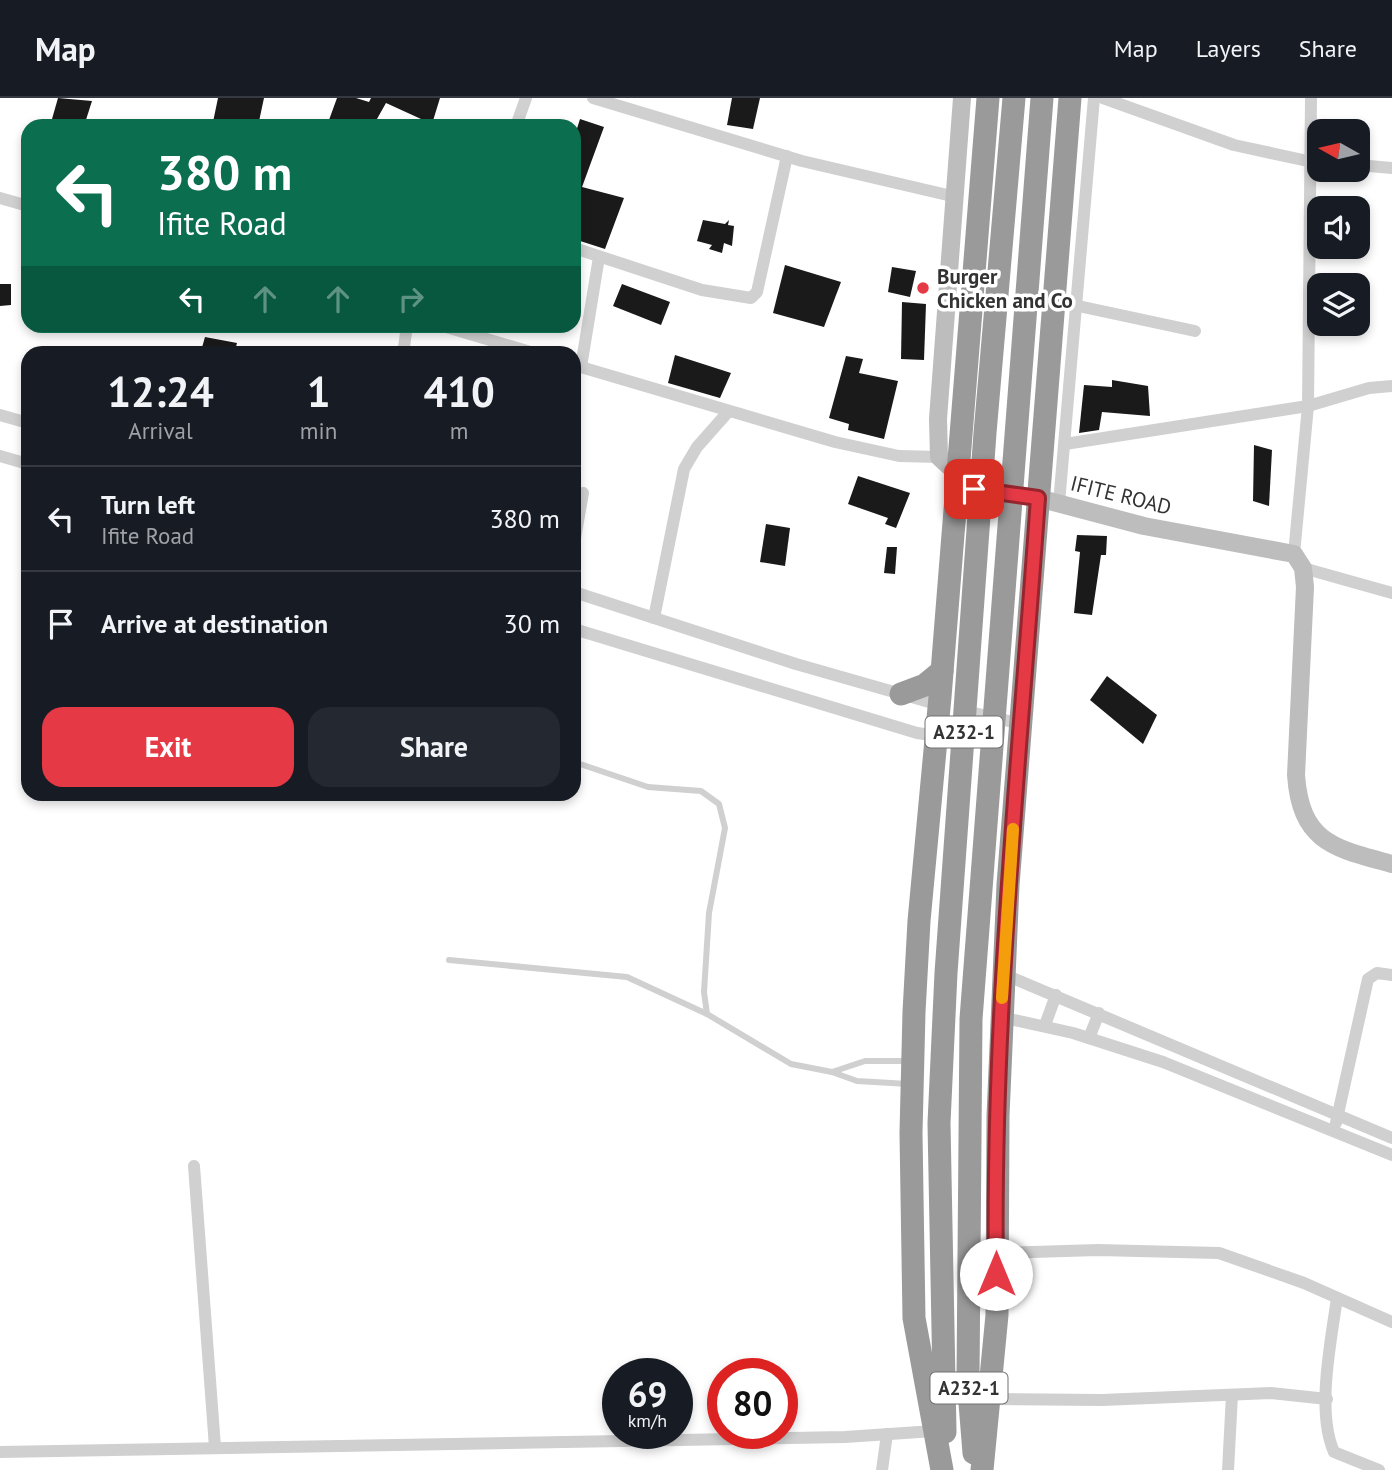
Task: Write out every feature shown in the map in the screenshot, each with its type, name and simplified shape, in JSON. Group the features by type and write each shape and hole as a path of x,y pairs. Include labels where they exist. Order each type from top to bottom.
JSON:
{"highway":[{"path":"944,1470 934,1431 914,1318 913,1073 919,921 954,503 965,481 958,444 988,98"},
{"name":"A232-1","path":"944,1470 939,1124 946,973 1014,98"},
{"name":"A232-1","path":"976,1470 968,1378 971,1019 1042,98"},
{"path":"982,1470 997,1315 1003,974 1022,724 1049,500 1065,303 1070,98"},
{"path":"939,457 958,444"},
{"path":"901,694 925,685 942,671"}],"street":[{"path":"518,119 526,98"},
{"path":"593,98 787,156 956,197"},
{"path":"939,457 938,419 962,98"},
{"path":"1049,500 1065,444 1065,303 1094,98"},
{"path":"1103,98 1234,145 1307,161"},
{"path":"1311,98 1312,119"},
{"path":"581,251 702,290 751,298 757,292 787,156"},
{"path":"1370,166 1392,168"},
{"path":"1314,182 1308,406 1298,561 1305,587 1296,775 1298,804 1307,824 1324,839 1349,852 1392,864"},
{"path":"0,198 21,204"},
{"path":"581,350 599,257"},
{"path":"1065,303 1195,331"},
{"path":"466,333 510,346"},
{"path":"581,367 728,412 899,456 939,457 965,481"},
{"path":"1065,444 1308,406 1369,388 1392,386"},
{"path":"654,618 684,469 697,447 728,412"},
{"path":"0,415 21,422"},
{"path":"0,456 21,462"},
{"name":"IFITE ROAD","path":"965,481 1298,561"},
{"path":"581,504 583,493"},
{"path":"1298,561 1392,593"},
{"path":"581,594 939,706 1022,724"},
{"path":"581,631 917,733 936,736 975,735 1022,724"},
{"path":"1334,1130 1368,979 1377,973 1392,975"},
{"path":"1003,974 1392,1138"},
{"path":"1045,1025 1056,995"},
{"path":"1089,1038 1099,1013"},
{"path":"1001,1017 1045,1025 1163,1062 1392,1155"},
{"path":"194,1166 215,1447"},
{"path":"996,1253 1098,1250 1219,1254 1304,1283 1392,1322"},
{"path":"1337,1298 1329,1356 1328,1439 1334,1452 1379,1470"},
{"path":"990,1399 1102,1400 1271,1393 1327,1399"},
{"path":"1228,1470 1232,1395"},
{"path":"0,1452 701,1441 934,1431"},
{"path":"882,1470 887,1434"}],"lane":[{"path":"581,764 648,787 701,791 719,804 725,828 709,913 704,992 707,1014"},
{"path":"449,960 627,977 707,1014 791,1064 832,1072 857,1081 913,1073"},
{"path":"832,1072 865,1061 913,1073"}],"building":[{"path":"58,98 92,101 86,119 52,119"},
{"path":"218,98 264,98 260,119 214,119"},
{"path":"337,98 356,98 369,102 371,98 440,98 434,119 421,119 386,103 377,119 329,119"},
{"path":"732,98 760,98 753,129 727,125"},
{"path":"581,119 604,127 582,187 624,198 605,249 581,241"},
{"path":"703,220 725,224 729,220 728,225 734,226 732,246 724,243 722,253 709,249 712,245 697,241"},
{"path":"785,265 841,282 824,327 773,313"},
{"path":"892,267 916,271 910,297 888,292"},
{"path":"0,284 11,284 11,305 0,306"},
{"path":"622,284 670,302 661,325 613,306"},
{"path":"902,302 926,304 924,360 901,359"},
{"path":"205,337 237,343 236,346 202,346"},
{"path":"675,355 731,373 720,398 668,383"},
{"path":"846,356 863,359 859,373 898,381 884,439 848,430 849,424 829,418"},
{"path":"1112,380 1148,386 1150,416 1102,412 1099,430 1079,433 1084,385 1112,387"},
{"path":"1254,445 1272,450 1269,506 1253,501"},
{"path":"858,476 910,493 896,528 885,524 888,518 848,504"},
{"path":"766,524 790,528 785,566 760,562"},
{"path":"1077,535 1107,536 1106,555 1101,555 1092,615 1074,613 1080,552 1075,551"},
{"path":"887,547 897,547 895,574 884,573"},
{"path":"1107,676 1157,715 1143,744 1090,700"}],"slow traffic":[{"path":"1002,998 1013,829"}],"place":[{"name":"Burger Chicken and Co","path":"923,288"}],"route":[{"path":"974,489 1038,498 1006,907 1000,1028 996,1274"}]}
